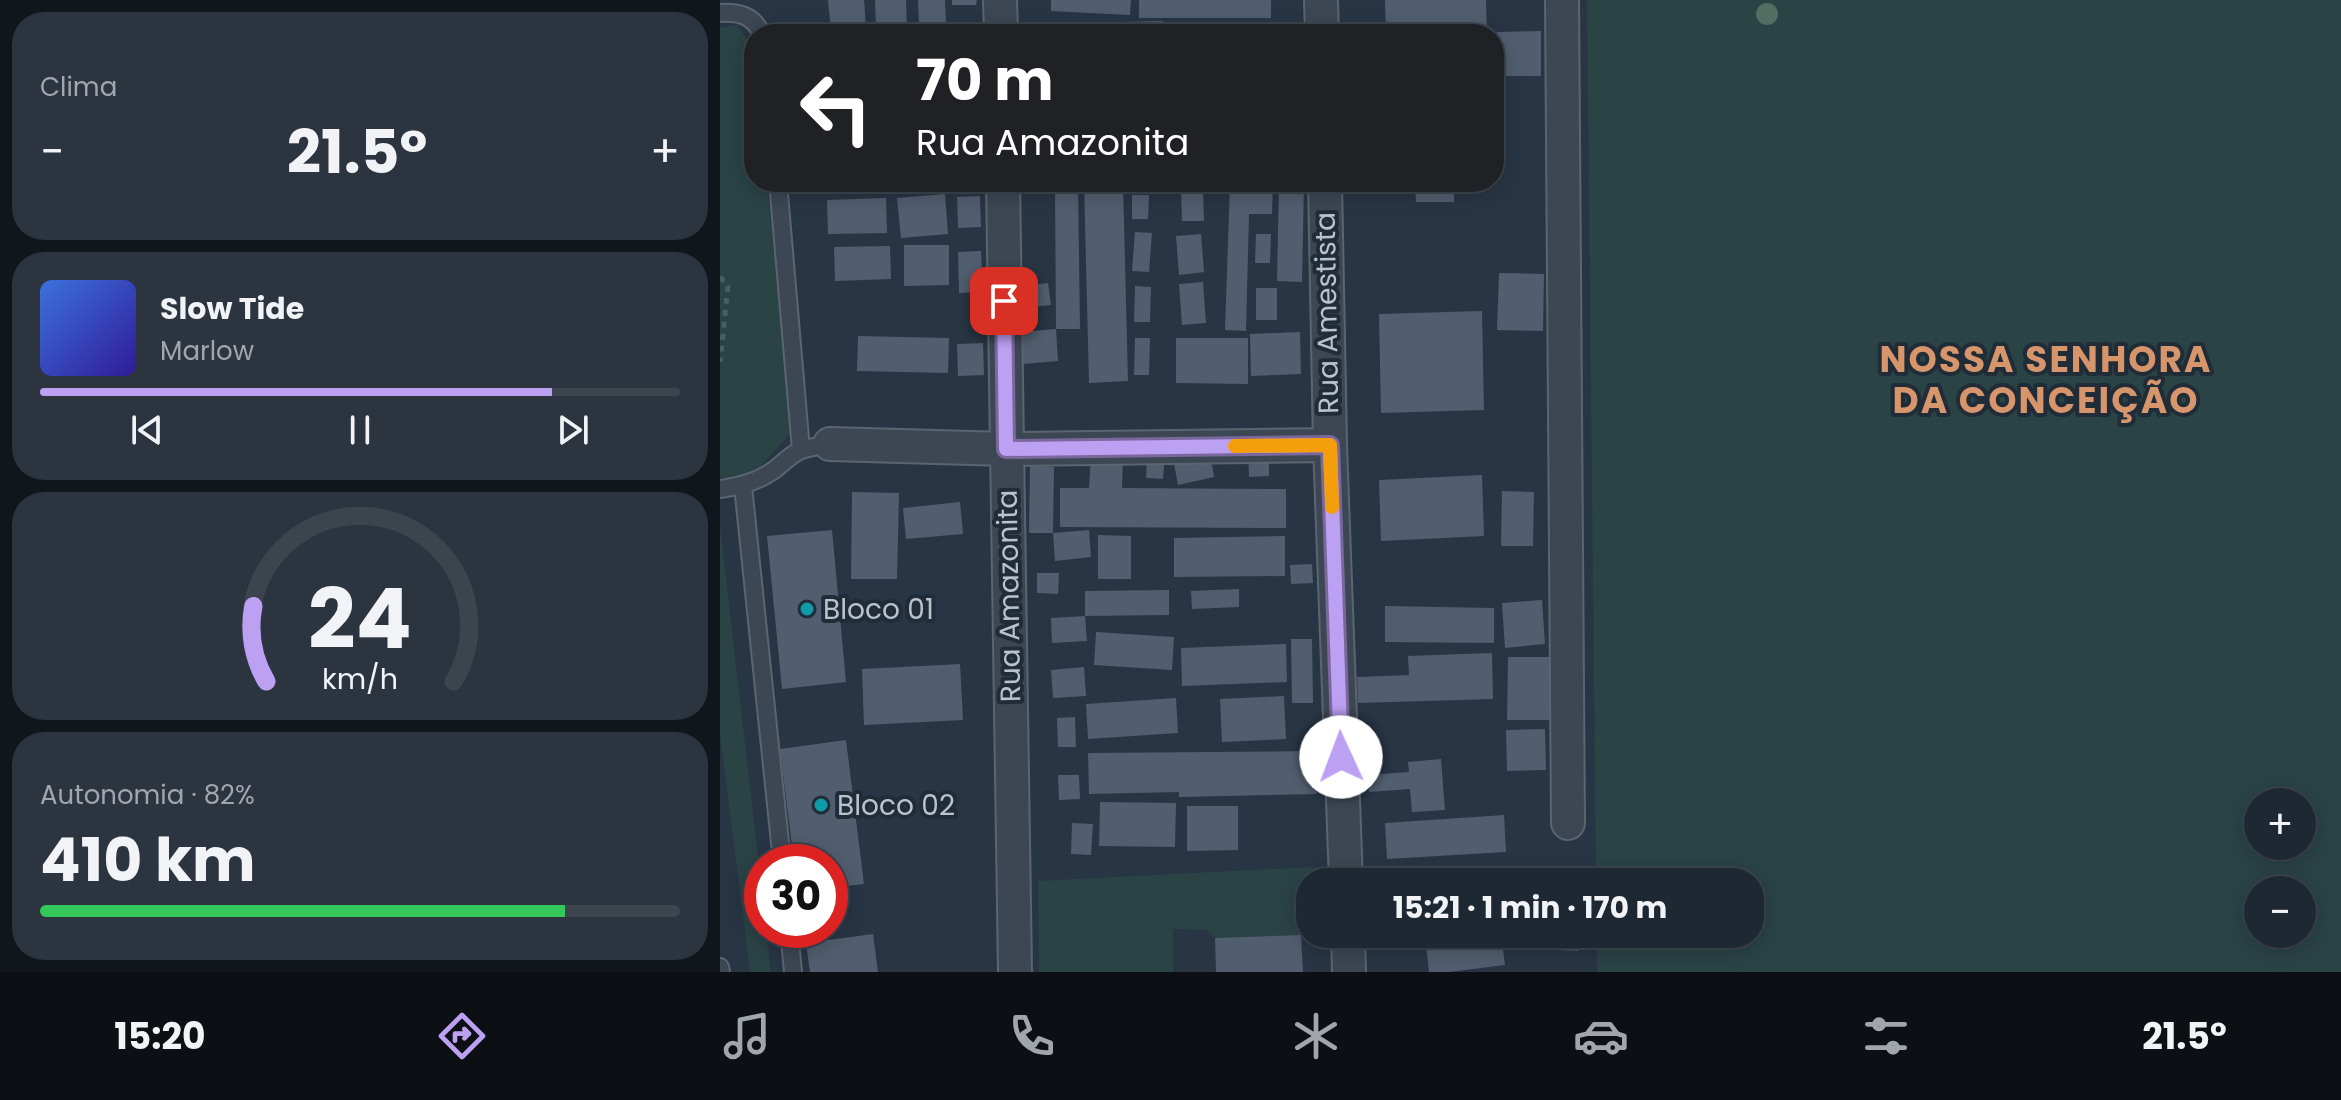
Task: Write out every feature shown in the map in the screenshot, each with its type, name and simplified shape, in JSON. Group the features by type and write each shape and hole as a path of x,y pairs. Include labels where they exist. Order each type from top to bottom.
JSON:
{"street":[{"path":"1000,0 1001,24"},
{"path":"1321,0 1322,24"},
{"path":"1562,0 1568,823"},
{"path":"816,447 1006,449 1003,192"},
{"name":"Rua Amestista","path":"1325,192 1330,445 1345,868"},
{"name":"Rua Amazonita","path":"1015,972 1006,449 1330,445"},
{"path":"1348,948 1349,972"}],"lane":[{"path":"720,13 738,12 755,24"},
{"path":"720,489 743,486 759,479 816,447 779,192"},
{"path":"743,486 780,844"},
{"path":"791,948 793,972"}],"path":[{"path":"720,277 728,286 720,362"}],"green space":[{"path":"1587,0 2341,0 2341,972 1597,972 1597,948 1764,948 1764,868 1596,868"},
{"path":"737,25 744,35 744,192 768,192 791,433 755,472 720,478 720,28"},
{"path":"720,526 757,844 744,844 744,924 720,734"},
{"path":"1332,866 1296,868 1296,935 1215,938 1207,930 1173,929 1173,972 1039,972 1038,881"},
{"path":"747,948 768,948 771,972 750,972"}],"building":[{"path":"828,0 864,0 866,24 830,24"},
{"path":"875,0 906,0 907,24 876,24"},
{"path":"918,0 945,0 946,23 919,24"},
{"path":"952,0 977,0 976,5 952,5"},
{"path":"1051,0 1131,0 1130,15 1051,11"},
{"path":"1139,0 1271,0 1271,18 1139,18"},
{"path":"1385,0 1486,0 1487,24 1386,24"},
{"path":"1163,21 1163,24 1028,24"},
{"path":"1541,31 1541,76 1504,76 1504,32"},
{"path":"1055,192 1078,192 1080,329 1056,329"},
{"path":"1084,192 1123,192 1128,381 1089,383"},
{"path":"1181,192 1203,192 1204,221 1182,221"},
{"path":"1230,192 1273,192 1272,214 1249,214 1246,331 1225,330"},
{"path":"1279,192 1304,192 1302,282 1277,281"},
{"path":"1416,192 1454,192 1454,202 1416,202"},
{"path":"945,194 948,234 901,238 897,198"},
{"path":"1132,195 1149,195 1148,219 1132,219"},
{"path":"980,196 981,227 958,228 957,197"},
{"path":"886,198 887,233 828,234 827,200"},
{"path":"1135,232 1152,233 1149,272 1132,271"},
{"path":"1201,234 1204,272 1179,275 1176,236"},
{"path":"1256,234 1271,234 1270,263 1255,263"},
{"path":"904,245 949,245 949,285 904,286"},
{"path":"890,246 891,279 835,281 834,247"},
{"path":"981,251 983,292 959,293 958,252"},
{"path":"1499,273 1544,274 1543,331 1497,330"},
{"path":"1203,282 1206,323 1182,325 1179,284"},
{"path":"1048,283 1051,305 1023,308 1021,286"},
{"path":"1135,286 1151,287 1150,322 1134,322"},
{"path":"1256,288 1277,288 1277,320 1256,320"},
{"path":"1482,311 1484,410 1381,413 1379,314"},
{"path":"1056,329 1058,361 1023,364 1020,332"},
{"path":"1300,332 1301,374 1251,376 1250,334"},
{"path":"858,336 949,338 948,373 857,371"},
{"path":"1135,338 1150,338 1149,375 1134,375"},
{"path":"1176,338 1248,338 1248,384 1176,383"},
{"path":"983,343 984,375 958,376 957,344"},
{"path":"1210,452 1214,477 1178,485 1173,459"},
{"path":"1248,453 1269,453 1269,476 1249,477"},
{"path":"1147,454 1165,455 1163,479 1146,478"},
{"path":"1091,456 1123,457 1122,488 1286,489 1286,528 1060,527 1060,488 1089,488"},
{"path":"1030,466 1054,467 1053,533 1029,533"},
{"path":"1482,475 1484,536 1381,541 1379,480"},
{"path":"1502,491 1534,492 1533,546 1501,546"},
{"path":"852,492 899,493 897,579 851,579"},
{"path":"960,502 963,534 906,539 903,508"},
{"name":"Bloco 01","path":"832,530 846,682 782,689 767,536"},
{"path":"1089,530 1091,557 1055,561 1053,533"},
{"path":"1098,535 1131,536 1131,579 1098,579"},
{"path":"1285,536 1285,576 1174,577 1174,538"},
{"path":"1312,564 1313,583 1291,584 1290,565"},
{"path":"1037,573 1059,573 1058,594 1037,593"},
{"path":"1239,589 1239,607 1192,609 1191,591"},
{"path":"1169,590 1169,615 1085,616 1085,591"},
{"path":"1542,600 1545,644 1505,648 1502,603"},
{"path":"1385,606 1494,608 1494,643 1385,642"},
{"path":"1085,616 1087,641 1052,643 1051,618"},
{"path":"1096,632 1174,637 1172,670 1094,665"},
{"path":"1291,639 1312,639 1313,703 1292,703"},
{"path":"1286,644 1287,682 1182,686 1181,648"},
{"path":"1492,653 1493,699 1358,703 1357,677 1409,675 1408,656"},
{"path":"1508,657 1550,657 1550,720 1507,720"},
{"path":"960,664 963,720 864,725 862,669"},
{"path":"1084,667 1086,696 1053,698 1051,670"},
{"path":"1284,696 1286,739 1222,742 1220,699"},
{"path":"1176,698 1178,733 1088,739 1086,704"},
{"path":"1075,717 1076,747 1058,747 1057,718"},
{"path":"1545,729 1546,770 1507,771 1506,730"},
{"name":"Bloco 02","path":"846,740 864,884 848,886 848,844 792,844 780,749"},
{"path":"1317,751 1317,794 1179,797 1179,792 1089,794 1088,753"},
{"path":"1441,759 1445,810 1412,812 1410,789 1369,792 1368,775 1409,772 1408,762"},
{"path":"1058,775 1079,775 1080,799 1059,800"},
{"path":"1100,802 1176,803 1175,847 1099,846"},
{"path":"1187,806 1238,806 1238,850 1187,851"},
{"path":"1504,815 1506,852 1387,859 1385,823"},
{"path":"1072,823 1093,824 1091,855 1071,854"},
{"path":"873,934 878,972 810,972 807,948 848,948 848,937"},
{"path":"1296,935 1296,948 1302,948 1303,972 1216,972 1215,938"},
{"path":"1426,948 1503,948 1505,965 1429,972"},
{"path":"1517,948 1578,948 1578,951"}],"slow traffic":[{"path":"1235,446 1330,445 1332,507"}],"place":[{"name":"Bloco 01","path":"807,609"},
{"name":"Bloco 02","path":"821,805"}],"district":[{"name":"NOSSA SENHORA DA CONCEIÇÃO","path":"2046,380"}],"route":[{"path":"1004,301 1006,449 1330,445 1341,757"}]}
